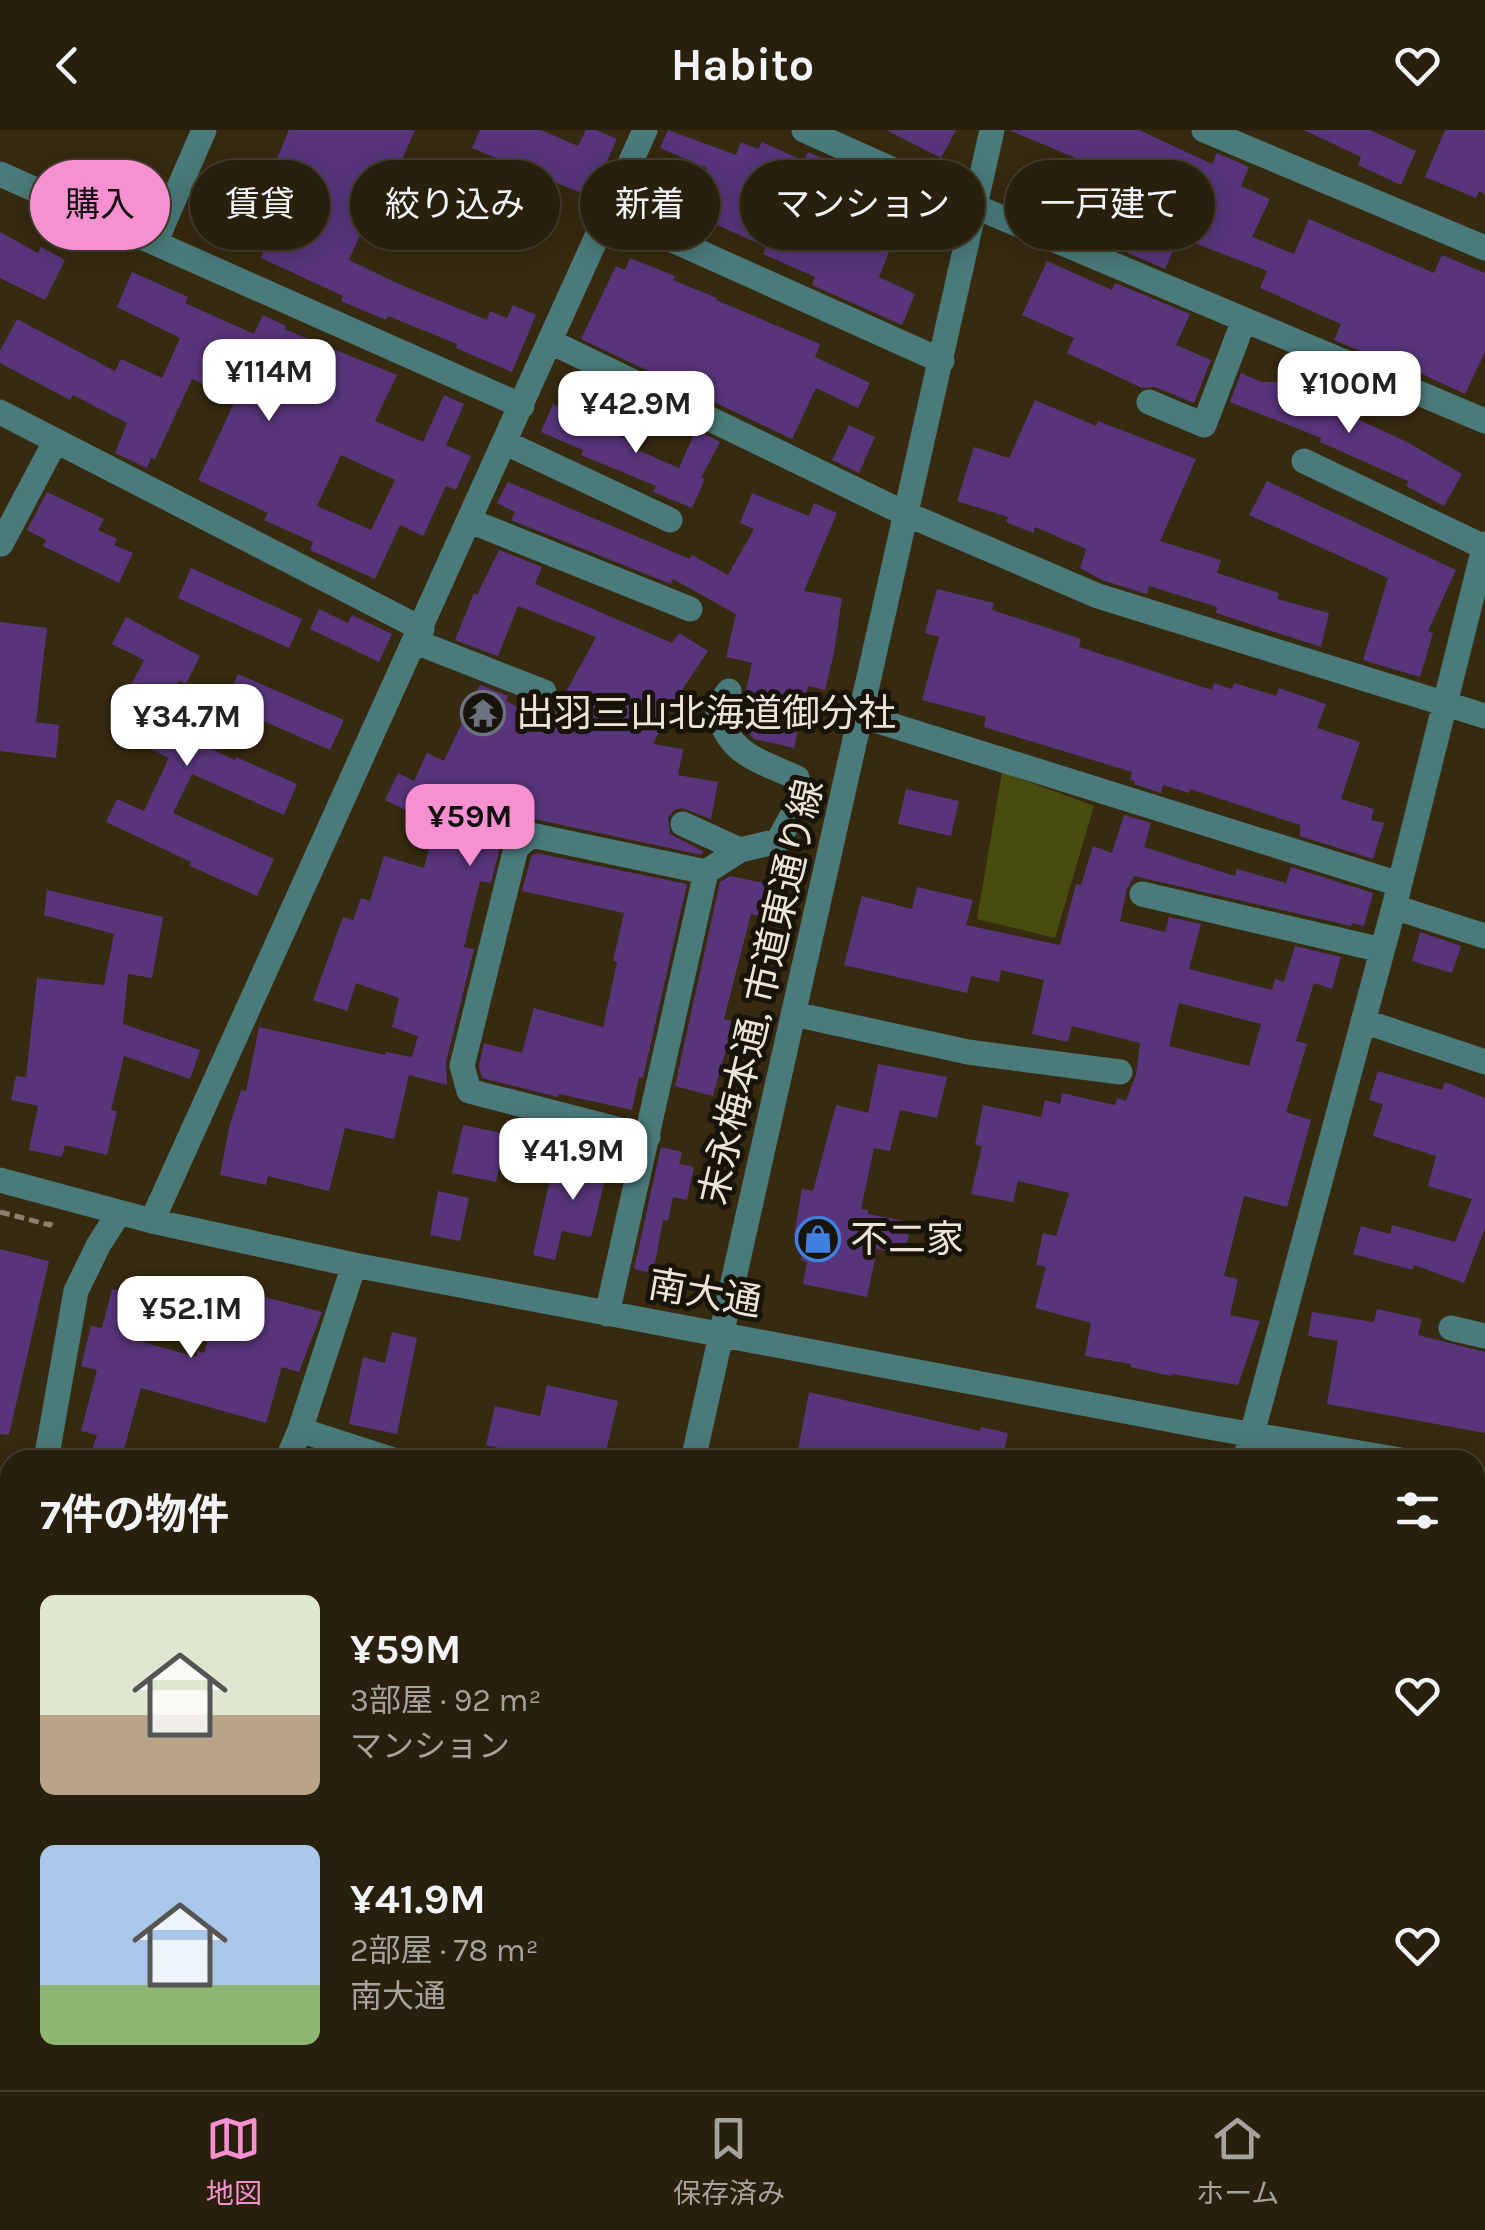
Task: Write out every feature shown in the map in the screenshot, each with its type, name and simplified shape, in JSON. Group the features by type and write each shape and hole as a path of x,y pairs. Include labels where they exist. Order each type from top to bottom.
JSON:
{"street":[{"path":"170,208 204,130"},
{"path":"804,130 871,160"},
{"name":"末永梅本通, 市道東通り線","path":"985,160 992,130"},
{"path":"1204,130 1485,248"},
{"path":"631,160 642,131"},
{"path":"0,174 30,187"},
{"path":"985,211 1485,421"},
{"path":"170,249 522,406"},
{"path":"152,1222 592,250"},
{"path":"695,250 942,361"},
{"name":"末永梅本通, 市道東通り線","path":"695,1450 965,250"},
{"path":"1150,402 1204,425 1244,320"},
{"path":"550,342 904,513 1098,596 1485,716"},
{"path":"0,412 419,635 544,692"},
{"path":"1,544 55,442"},
{"path":"506,443 670,520"},
{"path":"1248,1450 1397,895 1485,545 1304,461"},
{"path":"470,521 690,610"},
{"path":"607,1314 706,872 740,850 778,841 799,803 797,778 740,750 722,730 717,707 729,692"},
{"path":"862,716 1397,895 1485,936"},
{"path":"683,824 740,850"},
{"path":"648,1137 469,1091 462,1066 516,848 531,834 706,872"},
{"path":"1142,894 1382,950"},
{"path":"794,1014 968,1052 1120,1072"},
{"path":"1363,1020 1485,1062"},
{"name":"南大通","path":"0,1180 152,1222 354,1265 1346,1450"},
{"path":"48,1450 76,1291 119,1213"},
{"path":"291,1450 354,1265"},
{"path":"1451,1328 1485,1336"},
{"path":"300,1430 362,1450"}],"green space":[{"path":"1002,772 1094,806 1055,938 977,919"}],"building":[{"path":"289,130 415,130 402,160 350,160 350,250 353,250 349,260 487,320 490,311 507,318 513,305 536,315 512,372 456,348 457,344 341,301 343,296 261,258 263,252 259,250 330,250 330,160 276,160"},
{"path":"480,130 541,130 578,146 586,130 617,139 608,160 580,160 580,192 560,184 560,160 501,160 472,148"},
{"path":"668,130 736,155 741,142 758,149 762,142 802,160 740,160 740,235 720,226 720,160 688,160 660,148"},
{"path":"886,130 956,130 941,158"},
{"path":"1009,130 1139,130 1203,160 1080,160"},
{"path":"1304,130 1370,130 1416,151 1401,185 1358,165 1361,157"},
{"path":"1445,130 1485,130 1485,194 1479,191 1476,198 1425,177"},
{"path":"808,152 826,160 804,160"},
{"path":"1217,153 1249,167 1241,186 1270,199 1252,237 1294,254 1309,219 1434,273 1442,255 1485,273 1485,352 1465,394 1392,360 1391,364 1334,340 1341,324 1260,288 1267,271 1213,250"},
{"path":"0,232 30,250 47,250 65,260 45,300 0,278"},
{"path":"765,250 890,250 879,277 915,294 902,325 812,285 815,277 763,254"},
{"path":"1129,250 1173,250 1165,269 1128,253"},
{"path":"630,258 820,344 815,357 870,383 858,408 816,388 792,439 581,339 616,266 625,270"},
{"path":"1047,261 1112,290 1115,283 1190,314 1176,345 1211,360 1194,403 1155,387 1142,388 1067,353 1074,338 1022,315"},
{"path":"132,272 188,297 185,303 254,334 263,315 286,326 284,329 397,375 375,421 423,442 444,395 464,404 446,445 471,456 456,490 446,486 423,536 400,525 375,579 310,550 313,542 264,520 268,513 198,480 236,399 192,379 155,459 151,458 147,468 115,453 127,423 73,395 70,400 0,363 0,351 17,319 115,371 121,359 162,378 180,338 117,307","holes":["341,455 395,480 371,530 317,506"]},
{"path":"1241,373 1262,382 1291,382 1310,407 1314,399 1407,442 1462,474 1444,506 1406,486 1408,481 1320,442 1321,438 1230,402"},
{"path":"1035,400 1096,426 1098,421 1196,459 1160,541 1221,560 1217,573 1279,593 1277,599 1329,613 1321,647 1216,613 1217,607 1149,586 1147,594 1102,580 1080,568 1086,549 1035,527 1033,533 1006,522 1008,517 957,501 974,447 1009,458"},
{"path":"553,404 635,444 633,448 679,468 696,430 720,442 701,478 705,479 692,508 653,492 656,486 581,455 583,450 541,432"},
{"path":"849,425 875,437 859,473 832,460"},
{"path":"1267,481 1456,570 1428,631 1433,633 1420,677 1363,660 1388,578 1249,515"},
{"path":"508,482 690,559 692,555 728,575 754,529 740,523 752,493 809,516 814,503 837,513 804,591 842,598 834,653 825,690 808,686 794,748 754,739 739,722 752,663 726,657 736,614 673,579 671,584 511,520 515,512 497,503"},
{"path":"47,492 104,519 98,530 117,539 114,545 133,553 119,583 43,546 46,540 27,530"},
{"path":"499,550 542,567 535,584 672,643 679,633 708,651 653,744 683,749 678,775 718,782 711,819 682,808 674,810 668,818 670,834 703,851 702,855 534,819 521,822 501,843 491,883 480,881 464,947 474,949 446,1062 447,1085 409,1075 394,1139 345,1128 329,1191 268,1176 266,1185 220,1175 229,1128 241,1090 246,1091 259,1027 385,1055 386,1052 412,1057 418,1036 392,1027 399,998 356,983 347,1011 313,1000 343,917 353,920 361,898 370,901 384,856 424,868 435,824 385,800 398,773 414,781 427,753 444,761 480,685 508,696 506,701 549,723 596,637 518,606 498,656 455,640 474,593 477,595"},
{"path":"191,568 302,619 289,648 178,598"},
{"path":"937,589 994,603 992,610 1081,639 1079,647 1212,690 1214,683 1232,689 1234,683 1276,696 1279,688 1326,704 1317,728 1360,742 1341,799 1374,809 1371,820 1384,823 1373,859 1300,836 1300,825 1190,789 1189,793 1163,785 1161,793 1134,784 1130,780 1132,772 984,727 986,717 922,700 939,637 925,633"},
{"path":"319,609 348,623 352,615 392,634 379,662 310,629"},
{"path":"126,617 200,656 186,684 179,681 158,723 297,784 284,815 192,774 173,813 274,859 257,896 106,822 117,799 144,811 169,758 116,732 123,719 115,715 144,660 112,644"},
{"path":"0,622 47,628 36,722 59,725 56,758 0,751"},
{"path":"238,674 344,720 330,750 224,704"},
{"path":"906,789 959,801 951,836 898,824"},
{"path":"1124,815 1151,823 1144,847 1235,876 1237,869 1286,883 1291,867 1373,893 1364,926 1351,926 1134,876 1127,889 1120,921 1165,932 1169,917 1201,924 1189,969 1272,990 1275,979 1284,982 1295,946 1341,957 1332,989 1314,983 1296,1041 1307,1044 1286,1112 1311,1120 1287,1207 1244,1196 1224,1276 1238,1279 1230,1315 1260,1321 1238,1385 1171,1376 1085,1356 1091,1323 1035,1308 1046,1267 1036,1265 1043,1233 1056,1236 1069,1193 1018,1181 1013,1202 971,1194 982,1146 975,1145 983,1105 1041,1117 1045,1100 1060,1104 1062,1093 1115,1105 1117,1098 1126,1101 1136,1075 1140,1043 1072,1026 1068,1042 1032,1034 1044,980 1001,970 999,982 971,976 967,993 844,965 862,896 912,909 917,887 973,900 966,925 1060,945 1076,884 1081,885 1093,846 1112,853","holes":["1179,1003 1261,1024 1249,1066 1169,1046"]},
{"path":"536,853 687,884 643,1078 639,1077 632,1110 482,1078 479,1066 484,1043 522,1053 534,1008 603,1027 624,913 522,891 531,857"},
{"path":"730,876 779,886 772,919 751,914 724,1019 734,1021 713,1096 675,1086 720,882"},
{"path":"47,890 163,917 152,978 128,974 123,1024 200,1050 190,1079 124,1056 111,1110 117,1111 107,1155 65,1145 62,1157 29,1150 38,1106 11,1100 16,1076 26,1077 37,978 104,985 114,934 44,915"},
{"path":"1420,932 1461,946 1452,973 1412,961"},
{"path":"878,1064 947,1077 937,1118 900,1110 890,1151 874,1148 861,1209 868,1210 868,1214 911,1222 905,1255 877,1249 867,1297 803,1284 807,1262 801,1260 805,1237 794,1236 802,1189 813,1191 836,1105 868,1113"},
{"path":"1378,1071 1442,1090 1445,1082 1485,1098 1485,1228 1464,1283 1414,1265 1413,1270 1353,1254 1361,1226 1390,1234 1392,1225 1455,1242 1472,1199 1428,1186 1436,1156 1373,1136 1383,1104 1369,1100"},
{"path":"463,1125 506,1134 496,1182 452,1173"},
{"path":"587,1145 612,1151 591,1237 562,1231 555,1260 533,1255 551,1175 579,1181"},
{"path":"661,1147 682,1152 679,1164 694,1167 687,1200 673,1197 668,1221 663,1220 653,1273 634,1269"},
{"path":"438,1191 469,1198 460,1241 430,1235"},
{"path":"0,1249 49,1261 9,1435 0,1434"},
{"path":"136,1276 158,1282 143,1342 196,1357 198,1351 204,1353 222,1286 322,1312 299,1372 282,1367 266,1423 141,1388 124,1450 92,1450 97,1435 81,1431 97,1370 81,1366 91,1326 102,1328 112,1289 131,1294"},
{"path":"1377,1309 1422,1319 1418,1335 1485,1352 1485,1433 1327,1404 1338,1341 1308,1336 1312,1312 1374,1322"},
{"path":"392,1332 417,1338 397,1434 349,1424 363,1357 385,1363"},
{"path":"547,1385 618,1401 606,1450 506,1450 486,1445 495,1406 540,1416"},
{"path":"809,1392 980,1431 981,1427 1008,1433 1004,1450 798,1450"}],"place":[{"name":"出羽三山北海道御分社","path":"483,713"},
{"name":"不二家","path":"818,1239"}]}
